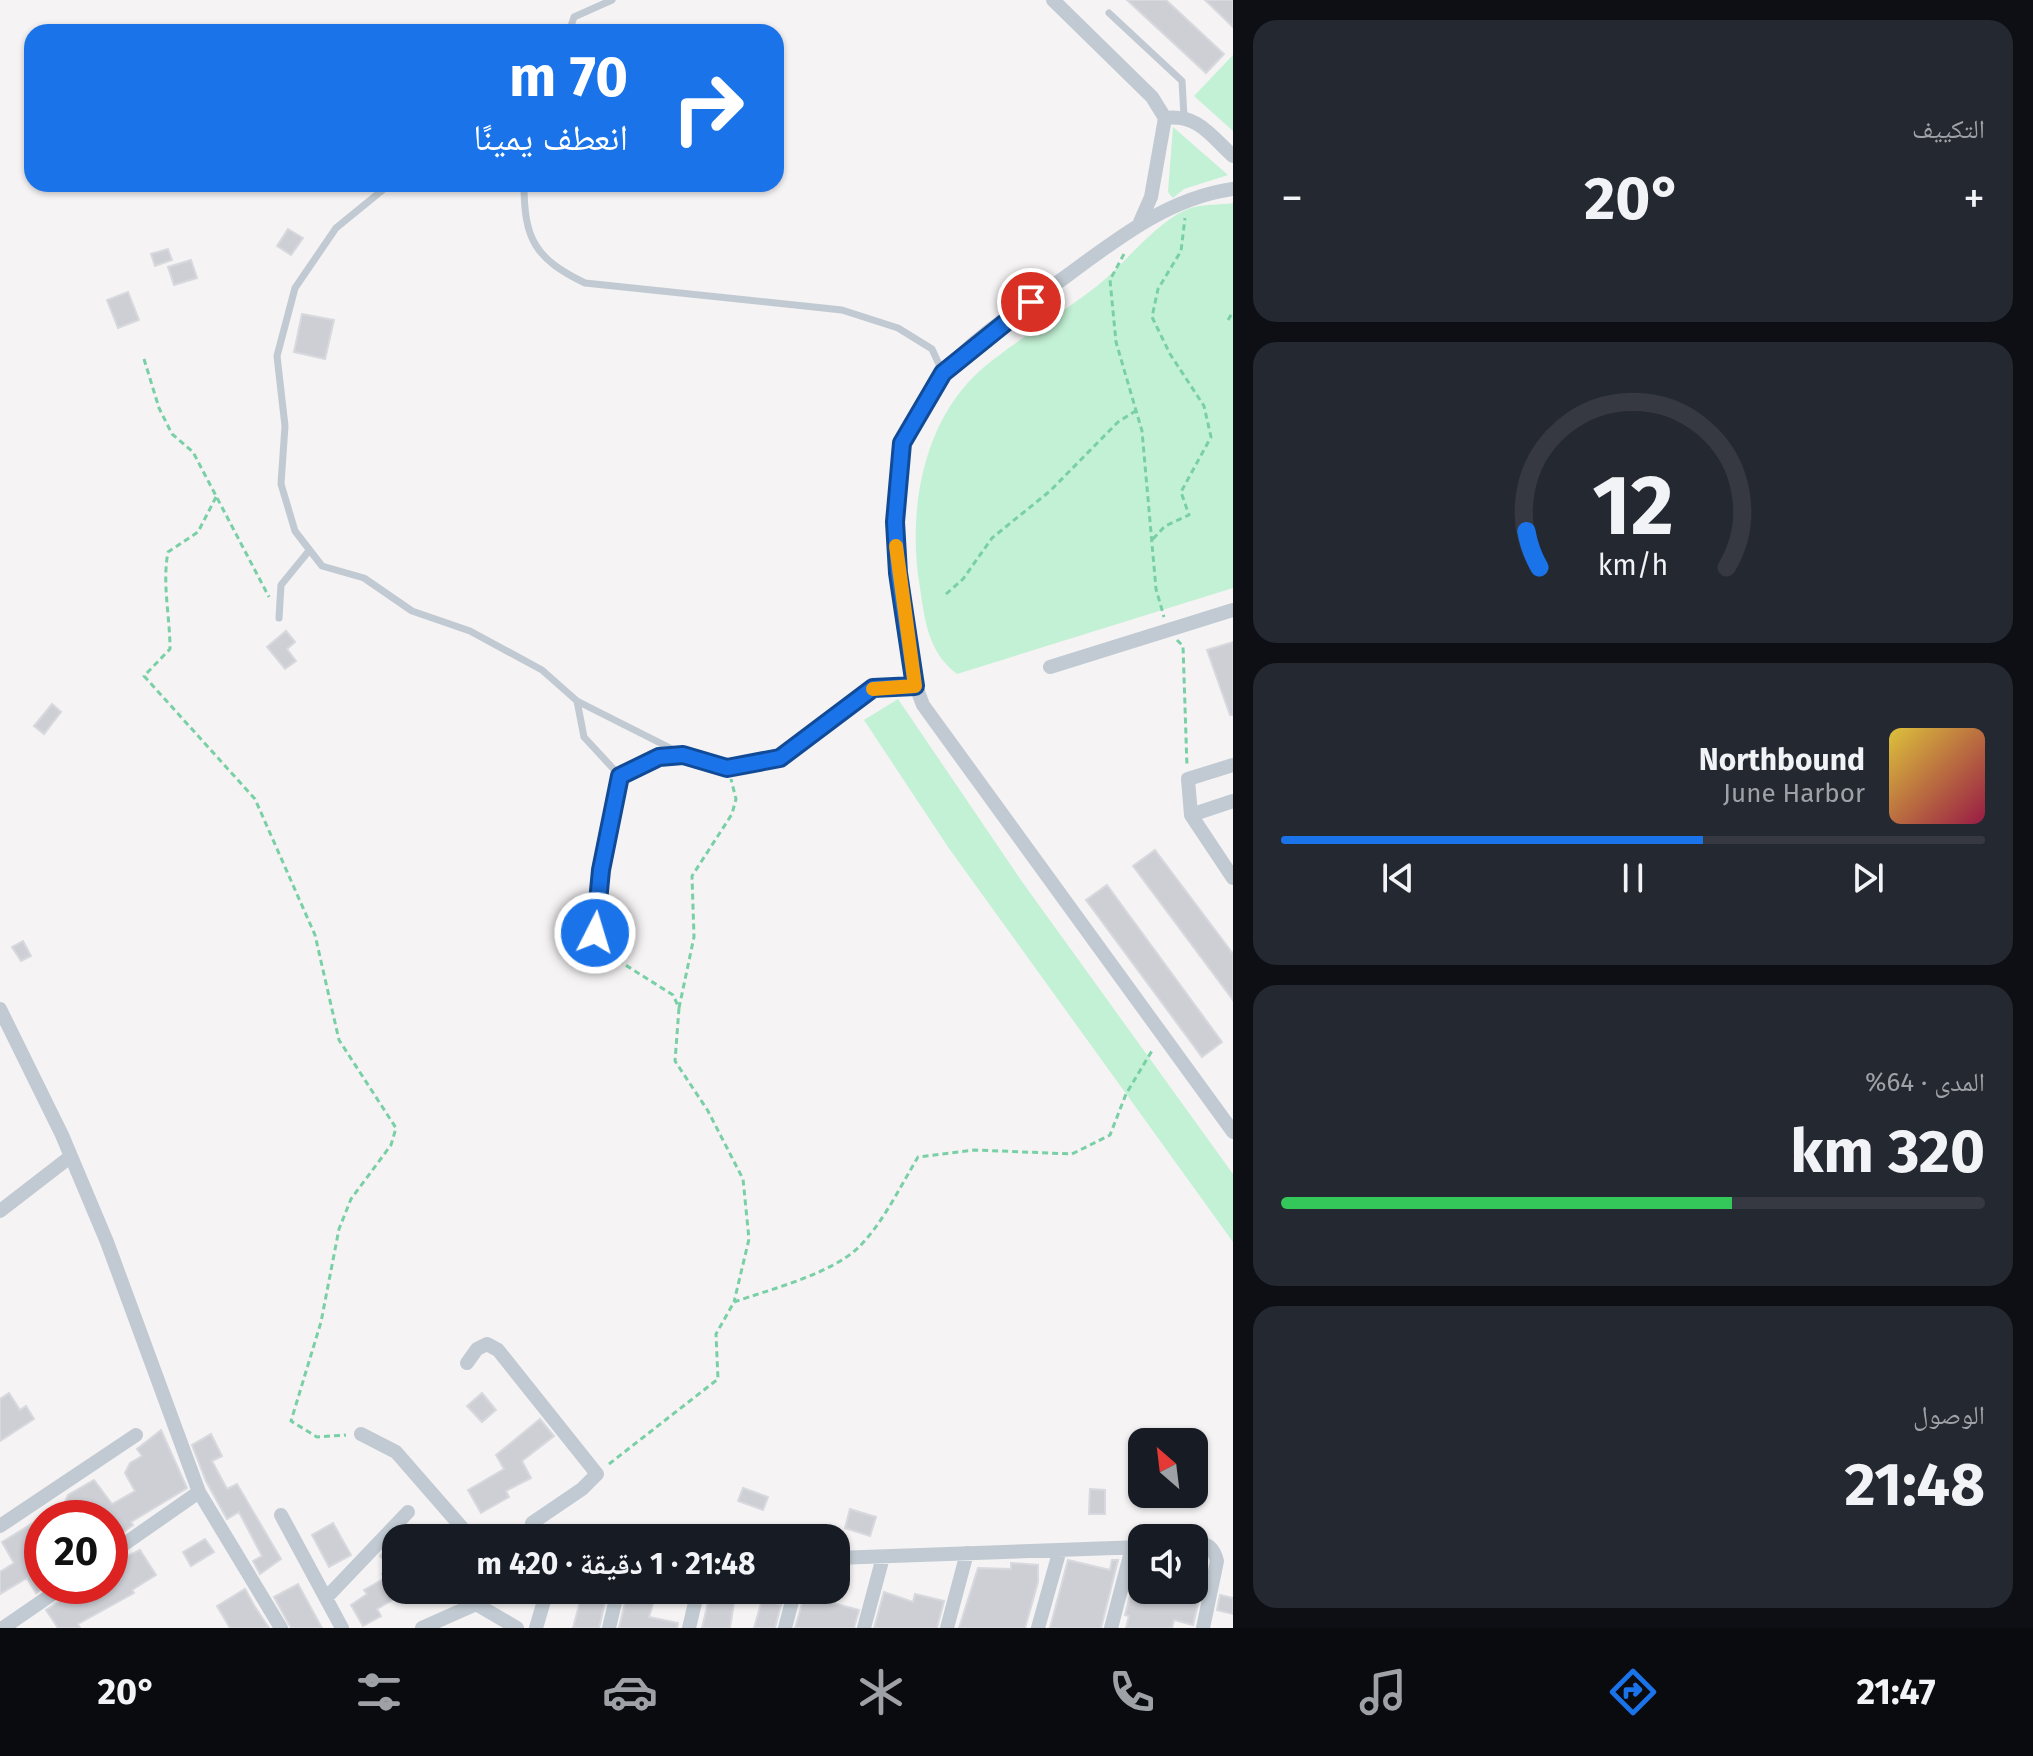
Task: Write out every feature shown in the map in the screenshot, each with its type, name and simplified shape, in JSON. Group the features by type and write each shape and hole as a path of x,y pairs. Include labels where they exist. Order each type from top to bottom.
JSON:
{"street":[{"path":"1053,0 1152,97 1165,118 1151,197 1140,222"},
{"path":"1165,118 1184,116 1200,125 1233,156"},
{"path":"1233,189 1194,200 1140,222 987,335 943,373 902,443 895,522 898,573 915,686 923,705 1233,1132"},
{"path":"1050,667 1233,610"},
{"path":"1233,765 1188,779 1191,815 1233,878"},
{"path":"1191,815 1233,801"},
{"path":"0,1009 70,1157 164,1389 199,1492 281,1628"},
{"path":"0,1211 70,1157"},
{"path":"467,1363 477,1349 487,1344 498,1350 597,1474 582,1489 532,1524"},
{"path":"361,1434 396,1452 459,1524"},
{"path":"0,1526 136,1435"},
{"path":"128,1541 199,1492"},
{"path":"326,1598 408,1512"},
{"path":"281,1515 342,1628"},
{"path":"1206,1627 1217,1561 1215,1551 1208,1544"},
{"path":"850,1558 1128,1549"},
{"path":"947,1628 967,1553"},
{"path":"1038,1628 1059,1553"},
{"path":"864,1628 883,1557"},
{"path":"1111,1628 1128,1576"},
{"path":"6,1623 36,1604"},
{"path":"422,1628 465,1604"},
{"path":"487,1604 517,1628"},
{"path":"536,1628 544,1604"},
{"path":"609,1628 615,1604"},
{"path":"689,1628 695,1604"},
{"path":"785,1628 791,1604"}],"lane":[{"path":"572,24 574,17 612,0"},
{"path":"1109,13 1182,81 1184,116"},
{"path":"380,192 336,228 295,288 277,356 285,426 281,484 295,531 308,552 322,566 364,578 412,611 470,631 542,670 577,701 683,755 727,768 780,758 873,688 915,686"},
{"path":"525,192 528,227 535,250 559,271 585,283 842,310 898,328 932,349 943,373"},
{"path":"279,618 281,585 308,552"},
{"path":"577,701 584,737 620,776"},
{"path":"620,776 659,757 683,755"},
{"path":"584,945 595,933 601,870 620,776"}],"path":[{"path":"1152,541 1165,526 1189,515 1181,492 1211,437 1204,406 1170,354 1152,317 1158,289 1181,251 1185,219 1194,200"},
{"path":"1128,245 1110,280 1116,342 1142,431 1156,589 1168,631 1183,646 1188,779"},
{"path":"1228,320 1233,312"},
{"path":"144,359 159,408 172,434 193,452 262,591 280,609"},
{"path":"946,594 963,579 992,538 1050,491 1118,422 1137,410"},
{"path":"216,497 198,532 168,552 164,575 170,616 170,649 144,676 255,799 315,935 339,1040 396,1128 391,1145 351,1199 339,1229 321,1322 291,1421 317,1437 361,1434"},
{"path":"597,1474 718,1379 716,1334 734,1302 749,1239 743,1179 708,1111 675,1061 679,1008 694,937 692,876 732,814 736,799 727,768"},
{"path":"584,945 585,953 619,961 673,995 679,1008"},
{"path":"734,1302 808,1276 857,1249 876,1228 918,1157 975,1150 1072,1154 1110,1135 1126,1094 1162,1036"}],"green space":[{"path":"1233,55 1233,131 1194,96"},
{"path":"1173,127 1228,175 1184,189 1173,198 1168,192"},
{"path":"1233,203 1233,588 957,674 940,656 930,635 916,559 918,499 924,469 946,414 962,389 983,368 1097,286 1166,222 1191,208"},
{"path":"898,699 1023,883 1233,1174 1233,1242 948,847 864,720"}],"building":[{"path":"1127,0 1166,0 1224,54 1206,73"},
{"path":"1205,0 1233,0 1233,27"},
{"path":"288,229 303,238 291,255 277,246"},
{"path":"168,249 172,260 155,266 151,254"},
{"path":"191,260 197,278 174,285 168,267"},
{"path":"128,292 139,320 118,328 107,300"},
{"path":"302,314 334,320 325,359 294,352"},
{"path":"286,631 295,642 287,649 296,661 285,669 267,647"},
{"path":"1233,642 1233,715 1230,715 1207,650"},
{"path":"52,704 61,712 44,734 34,726"},
{"path":"1155,850 1233,954 1233,1000 1133,866"},
{"path":"1107,885 1222,1042 1202,1057 1086,900"},
{"path":"23,941 31,956 21,961 12,947"},
{"path":"9,1393 20,1410 26,1406 34,1419 0,1441 0,1399"},
{"path":"482,1393 496,1410 482,1422 467,1406"},
{"path":"540,1419 554,1436 522,1461 531,1478 506,1491 509,1497 481,1513 468,1490 504,1469 496,1455"},
{"path":"161,1430 187,1488 131,1522 133,1525 128,1529 128,1500 119,1500 135,1491 125,1473 130,1463 142,1456 137,1449"},
{"path":"211,1434 222,1456 212,1461 227,1489 237,1484 281,1559 260,1574 253,1561 262,1556 239,1512 227,1519 206,1481 192,1445"},
{"path":"94,1480 109,1500 66,1500 68,1495"},
{"path":"743,1488 768,1497 763,1510 738,1501"},
{"path":"1090,1489 1105,1490 1105,1514 1089,1514"},
{"path":"850,1509 876,1517 870,1536 850,1530 850,1524 846,1524"},
{"path":"333,1523 351,1555 329,1567 312,1535"},
{"path":"24,1529 24,1580 0,1594 0,1572 14,1563 2,1542"},
{"path":"205,1539 214,1552 191,1566 183,1552"},
{"path":"140,1550 156,1575 132,1590 134,1593 128,1596 128,1556"},
{"path":"1068,1560 1110,1570 1112,1560 1118,1560 1101,1628 1050,1628"},
{"path":"1011,1563 1038,1565 1038,1582 1025,1628 959,1628 978,1568 1011,1569"},
{"path":"382,1580 382,1604 386,1604 377,1609 381,1616 363,1626 351,1605 367,1594 364,1590"},
{"path":"298,1584 322,1628 291,1628 274,1597"},
{"path":"245,1589 269,1628 230,1628 217,1606"},
{"path":"884,1592 913,1602 915,1594 944,1601 937,1628 874,1628"},
{"path":"1220,1595 1233,1598 1233,1614 1217,1610"},
{"path":"1128,1603 1198,1604 1193,1625 1174,1620 1172,1628 1126,1628 1129,1616 1125,1615"},
{"path":"55,1604 114,1604 78,1624 80,1628 58,1628 46,1610"},
{"path":"579,1604 605,1604 599,1628 573,1628"},
{"path":"625,1604 653,1604 649,1617 678,1623 677,1628 619,1628"},
{"path":"708,1604 734,1604 730,1628 702,1628"},
{"path":"761,1604 781,1605 775,1628 754,1628"},
{"path":"802,1604 837,1604 859,1610 854,1628 795,1628"}],"slow traffic":[{"path":"873,689 915,686 896,546"}],"route":[{"path":"595,933 601,870 620,776 659,757 683,755 727,768 780,758 873,688 906,689 915,686 898,573 895,522 902,443 943,373 1031,302"}]}
